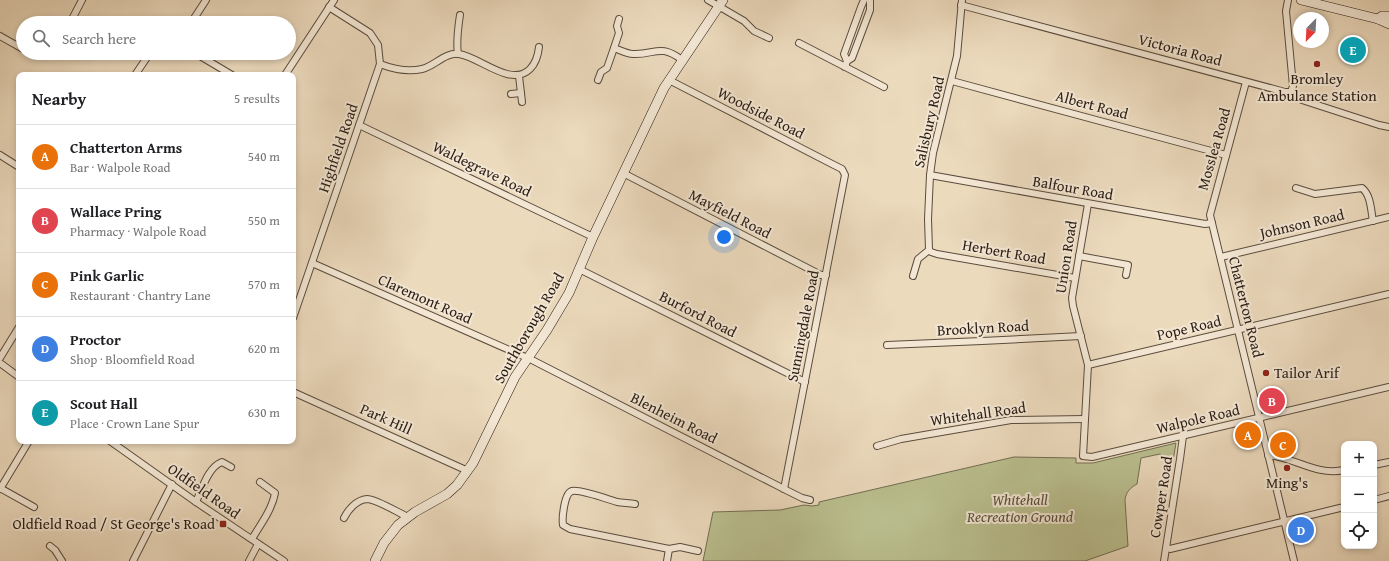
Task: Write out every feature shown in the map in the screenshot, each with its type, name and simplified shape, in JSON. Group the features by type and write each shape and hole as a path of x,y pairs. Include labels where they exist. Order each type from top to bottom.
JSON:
{"street":[{"path":"74,16 82,0"},
{"path":"196,16 206,0"},
{"path":"296,58 334,0"},
{"path":"708,0 720,3 744,21 754,31 769,38"},
{"path":"846,64 844,54 864,0"},
{"path":"846,64 852,58 870,10 870,0"},
{"path":"1288,0 1286,11 1293,86 1291,92"},
{"path":"1301,0 1378,19 1389,24"},
{"name":"Victoria Road","path":"961,2 1246,82 1285,92 1291,92 1295,96 1309,102 1389,127"},
{"name":"Salisbury Road","path":"930,250 928,219 930,175 933,153 957,56 961,2"},
{"name":"Southborough Road","path":"375,561 391,534 408,517 447,494 468,471 478,456 515,377 563,305 623,173 669,80 720,3"},
{"name":"Highfield Road","path":"296,309 380,64 378,45 370,33 329,7"},
{"path":"458,54 457,48 460,15"},
{"path":"1378,19 1382,16 1389,16"},
{"path":"598,80 601,72 607,68 620,33 617,26 619,19"},
{"path":"0,36 16,45"},
{"path":"799,43 846,64 884,87"},
{"path":"614,48 631,54 668,51 682,60"},
{"path":"380,64 411,71 424,69 446,56 458,54 478,60 501,73 519,76 528,72 534,65 539,49 531,49"},
{"path":"137,72 145,60"},
{"path":"207,60 227,72"},
{"path":"287,72 295,60"},
{"path":"519,76 522,102"},
{"name":"Woodside Road","path":"669,80 842,169"},
{"name":"Albert Road","path":"952,81 1226,155"},
{"name":"Mosslea Road","path":"1212,223 1210,215 1211,208 1246,82"},
{"path":"511,94 521,93"},
{"name":"Waldegrave Road","path":"360,125 593,237"},
{"path":"0,155 16,165"},
{"name":"Sunningdale Road","path":"784,489 845,178 842,169"},
{"name":"Mayfield Road","path":"623,173 826,276"},
{"name":"Balfour Road","path":"930,175 1204,224 1212,223"},
{"path":"1296,188 1315,194 1362,188 1368,196 1373,221"},
{"name":"Union Road","path":"1084,456 1088,365 1072,302 1088,204"},
{"name":"Johnson Road","path":"1221,257 1389,217"},
{"name":"Chatterton Road","path":"1212,223 1294,561"},
{"path":"913,276 918,259 930,250"},
{"name":"Herbert Road","path":"930,250 936,254 1075,278"},
{"path":"1079,256 1128,265 1126,275"},
{"name":"Claremont Road","path":"312,263 528,358"},
{"name":"Burford Road","path":"579,269 805,382"},
{"name":"Pope Road","path":"1088,365 1389,294"},
{"path":"0,358 16,332"},
{"name":"Brooklyn Road","path":"887,345 1081,336"},
{"name":"Blenheim Road","path":"528,358 784,489 802,498 810,500"},
{"path":"0,363 16,375"},
{"name":"Walpole Road","path":"1084,456 1092,457 1389,387"},
{"name":"Park Hill","path":"296,393 468,471"},
{"name":"Whitehall Road","path":"877,446 901,439 1011,420 1085,419"},
{"name":"Cowper Road","path":"1164,561 1183,436"},
{"path":"27,444 0,488 34,507"},
{"name":"Oldfield Road","path":"114,444 196,502 284,561"},
{"path":"1268,455 1316,469 1336,472 1341,471"},
{"path":"196,502 213,468 222,462 231,467"},
{"path":"1377,464 1389,462"},
{"path":"252,539 271,507 275,493 260,482"},
{"path":"133,561 172,484"},
{"path":"635,504 617,502 578,491 570,491 567,493 562,520 563,525 570,529 669,549 680,547 698,551"},
{"path":"1377,499 1389,496"},
{"path":"344,518 348,510 353,506 368,499 408,517"},
{"path":"1167,548 1341,508"},
{"path":"249,561 258,544"},
{"path":"50,546 55,550 62,561"},
{"path":"667,561 669,549"}],"green space":[{"name":"Whitehall Recreation Ground","path":"1176,443 1173,461 1166,459 1160,454 1141,458 1137,484 1129,490 1125,500 1128,546 1085,561 703,561 713,512 780,510 804,505 819,505 819,502 1014,457 1076,458 1076,463 1093,463"}],"place":[{"name":"Scout Hall","path":"1353,50"},
{"name":"Bromley Ambulance Station","path":"1317,64"},
{"name":"Tailor Arif","path":"1266,373"},
{"name":"Wallace Pring","path":"1272,401"},
{"name":"Chatterton Arms","path":"1248,435"},
{"name":"Pink Garlic","path":"1283,445"},
{"name":"Ming's","path":"1287,468"},
{"name":"Oldfield Road / St George's Road","path":"223,524"},
{"name":"Proctor","path":"1301,530"}]}
